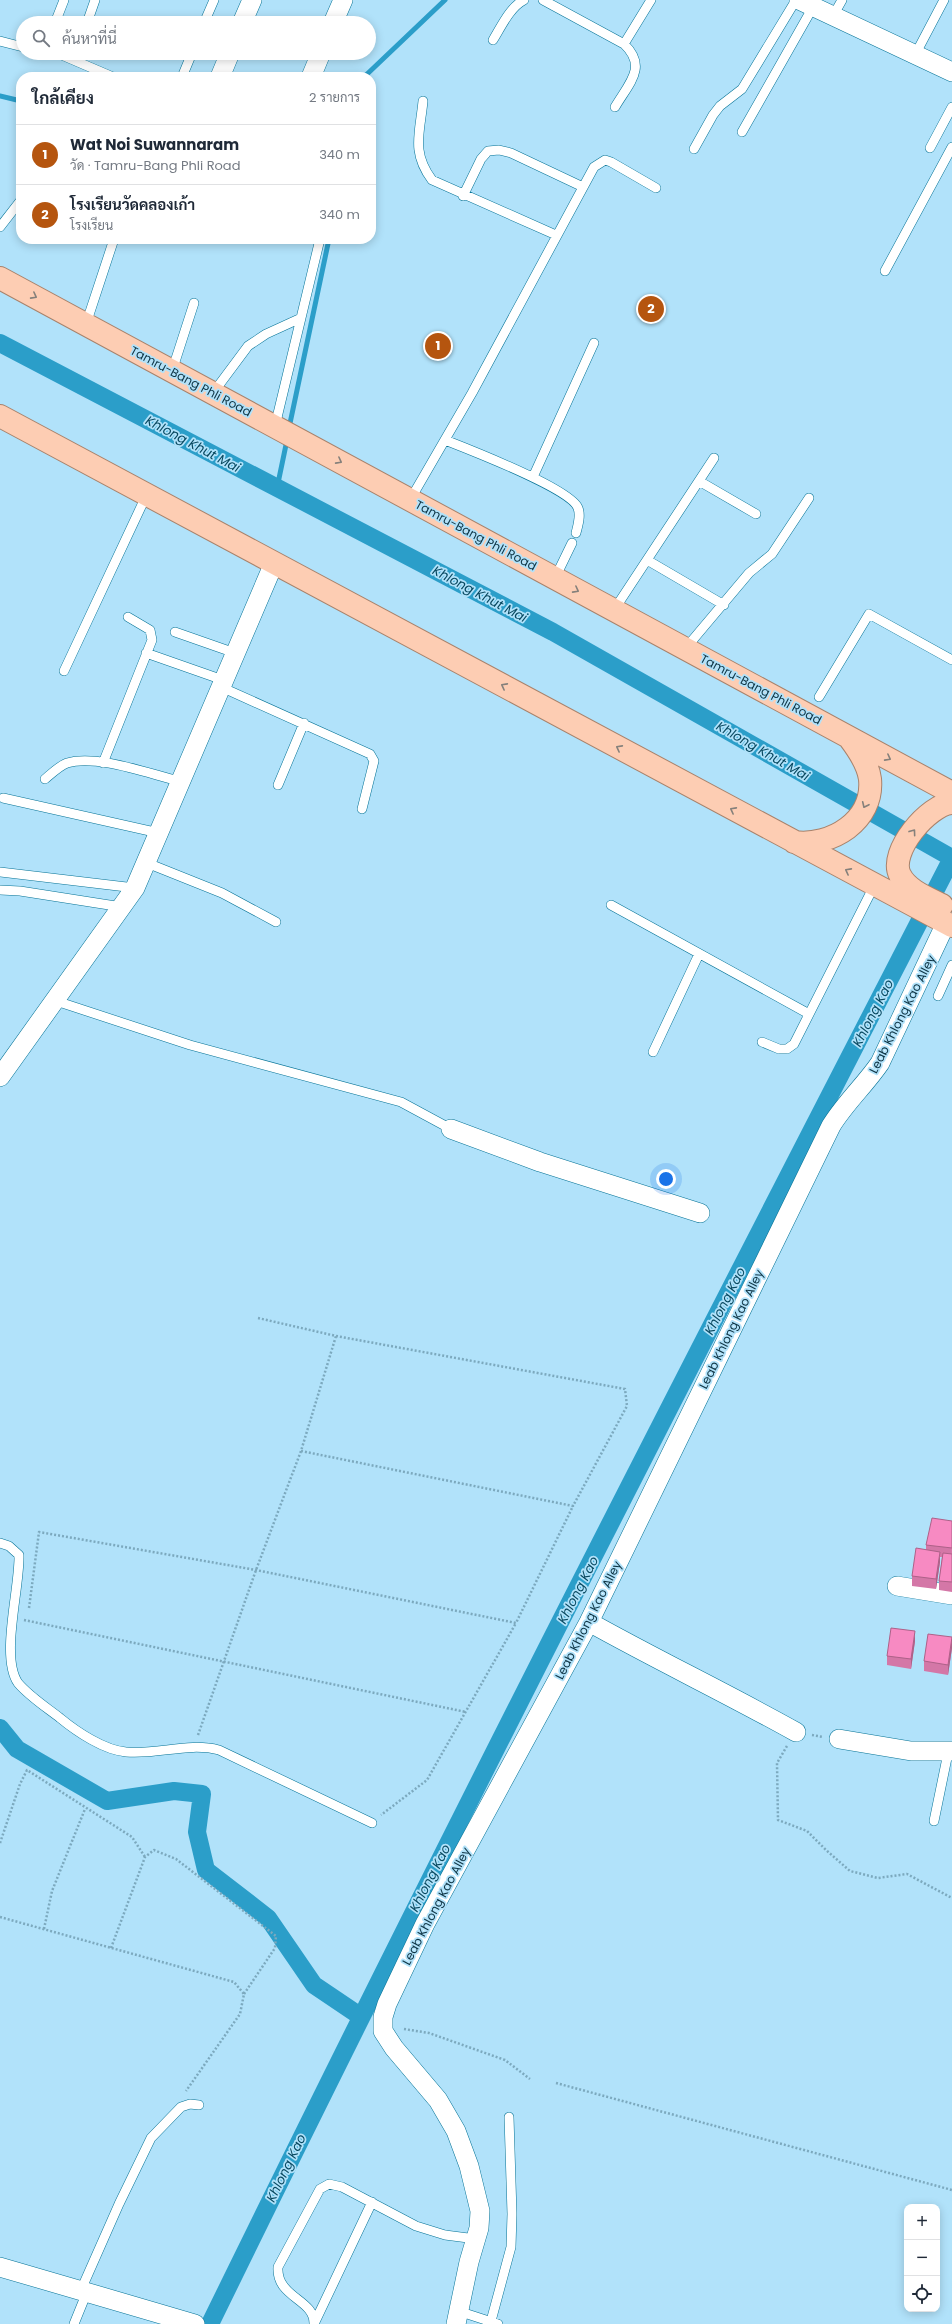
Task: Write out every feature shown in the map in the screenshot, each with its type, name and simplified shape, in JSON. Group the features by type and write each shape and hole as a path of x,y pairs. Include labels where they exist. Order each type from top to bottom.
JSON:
{"main road":[{"name":"Tamru-Bang Phli Road","path":"0,278 952,793"},
{"path":"0,416 874,886 910,896 947,917"},
{"path":"793,842 814,843 834,837 844,831 856,820 865,806 870,789 869,772 860,751 848,736"},
{"path":"910,896 900,876 898,860 904,845 914,829 944,806"}],"street":[{"path":"245,16 252,0"},
{"path":"337,16 343,0"},
{"path":"806,3 837,8 915,55 952,72"},
{"path":"222,72 227,60"},
{"path":"313,72 318,60"},
{"path":"2,1071 135,888 147,863 179,781 274,563"},
{"name":"Leab Khlong Kao Alley","path":"383,2031 383,2017 387,2004 409,1956 589,1622 831,1126 839,1113 866,1083 880,1063 947,917"},
{"path":"451,1129 540,1162 700,1213"},
{"path":"897,1586 952,1595"},
{"path":"589,1622 653,1658 732,1696 796,1732"},
{"path":"839,1739 911,1751 950,1752"},
{"path":"383,2031 394,2048 438,2100 456,2131 469,2166 480,2211 479,2228 456,2318"},
{"path":"0,2267 195,2324"}],"lane":[{"path":"58,16 64,0"},
{"path":"89,16 95,0"},
{"path":"207,16 214,0"},
{"path":"493,40 505,19 520,2 524,0"},
{"path":"543,0 624,44 634,54 637,64 633,77 615,108"},
{"path":"624,44 651,0"},
{"path":"694,149 713,115 720,106 742,89 796,0"},
{"path":"915,55 944,0"},
{"path":"742,132 806,3"},
{"path":"0,41 16,45"},
{"path":"80,60 103,72"},
{"path":"184,72 189,60"},
{"path":"423,101 418,151 422,167 432,180 463,196 556,235"},
{"path":"930,148 952,107"},
{"path":"885,271 952,147"},
{"path":"463,196 481,158 488,151 499,150 511,153 583,187"},
{"path":"410,500 445,440 594,167 605,160 656,188"},
{"path":"0,227 16,206"},
{"path":"86,324 112,244"},
{"path":"275,426 319,244"},
{"path":"172,371 194,303"},
{"path":"213,393 248,346 266,334 300,318"},
{"path":"533,477 594,343"},
{"path":"445,440 533,477 573,500 579,513 576,532"},
{"path":"614,610 714,458"},
{"path":"699,481 756,514"},
{"path":"64,671 147,494"},
{"path":"685,649 724,605 749,573 772,554 809,498"},
{"path":"555,578 572,543"},
{"path":"647,560 724,605"},
{"path":"819,697 869,614 952,660"},
{"path":"103,763 152,634 150,630 128,617"},
{"path":"175,632 235,653"},
{"path":"146,653 222,683 370,754 374,762 362,809"},
{"path":"278,785 304,723"},
{"path":"45,779 66,764 77,761 103,763 179,781"},
{"path":"3,798 159,833"},
{"path":"147,863 222,893 276,922"},
{"path":"0,872 135,888"},
{"path":"762,1042 779,1049 787,1049 794,1044 874,886"},
{"path":"0,890 20,891 122,907"},
{"path":"612,905 809,1014"},
{"path":"653,1052 699,954"},
{"path":"938,996 952,964"},
{"path":"53,1000 190,1045 401,1102 451,1129"},
{"path":"0,1542 9,1546 19,1555 20,1566 12,1618 11,1669 18,1682 65,1723 102,1744 120,1752 141,1754 194,1746 219,1750 372,1823"},
{"path":"934,1821 950,1752"},
{"path":"74,2324 84,2291 119,2204 151,2138 181,2107 190,2104 199,2105"},
{"path":"456,2318 495,2323 511,2247 512,2214 509,2117"},
{"path":"314,2324 312,2312 284,2287 278,2278 278,2267 320,2189 329,2184 342,2187 432,2232 476,2240"},
{"path":"314,2324 372,2202"}],"path":[{"path":"258,1318 336,1336 625,1389 627,1406 573,1506 516,1623 427,1780 372,1823"},
{"path":"194,1746 256,1570 301,1451 336,1336"},
{"path":"301,1451 573,1506"},
{"path":"27,1621 39,1532 256,1570 516,1623"},
{"path":"12,1618 466,1712"},
{"path":"839,1739 796,1732 777,1763 778,1820 807,1831 850,1871 878,1878 907,1874 952,1898"},
{"path":"0,1843 17,1792 27,1770 85,1809 132,1837 145,1857"},
{"path":"44,1929 52,1891 85,1809"},
{"path":"111,1948 145,1857 154,1850 176,1858 276,1936 275,1948 244,1994 240,2014 184,2093"},
{"path":"0,1917 234,1982 244,1994"},
{"path":"383,2031 414,2029 429,2033 505,2060 530,2079"},
{"path":"556,2083 952,2190"}],"building":[{"path":"932,1518 952,1521 952,1548 926,1545"},
{"path":"916,1548 940,1552 936,1579 912,1576"},
{"path":"943,1553 952,1554 952,1582 939,1581"},
{"path":"891,1628 915,1631 911,1659 887,1656"},
{"path":"928,1634 952,1637 948,1665 924,1661"}],"waterway":[{"path":"369,72 445,0"},
{"path":"0,96 16,100"},
{"path":"289,428 328,244"},
{"name":"Khlong Khut Mai","path":"0,343 553,632 952,858"},
{"path":"277,488 287,440"},
{"name":"Khlong Kao","path":"210,2324 484,1772 670,1406 952,858"},
{"path":"0,1728 17,1749 107,1801 174,1791 202,1794 197,1832 206,1870 268,1918 314,1985 360,2016"}],"place":[{"name":"โรงเรียนวัดคลองเก้า","path":"651,309"},
{"name":"Wat Noi Suwannaram","path":"438,346"}]}
